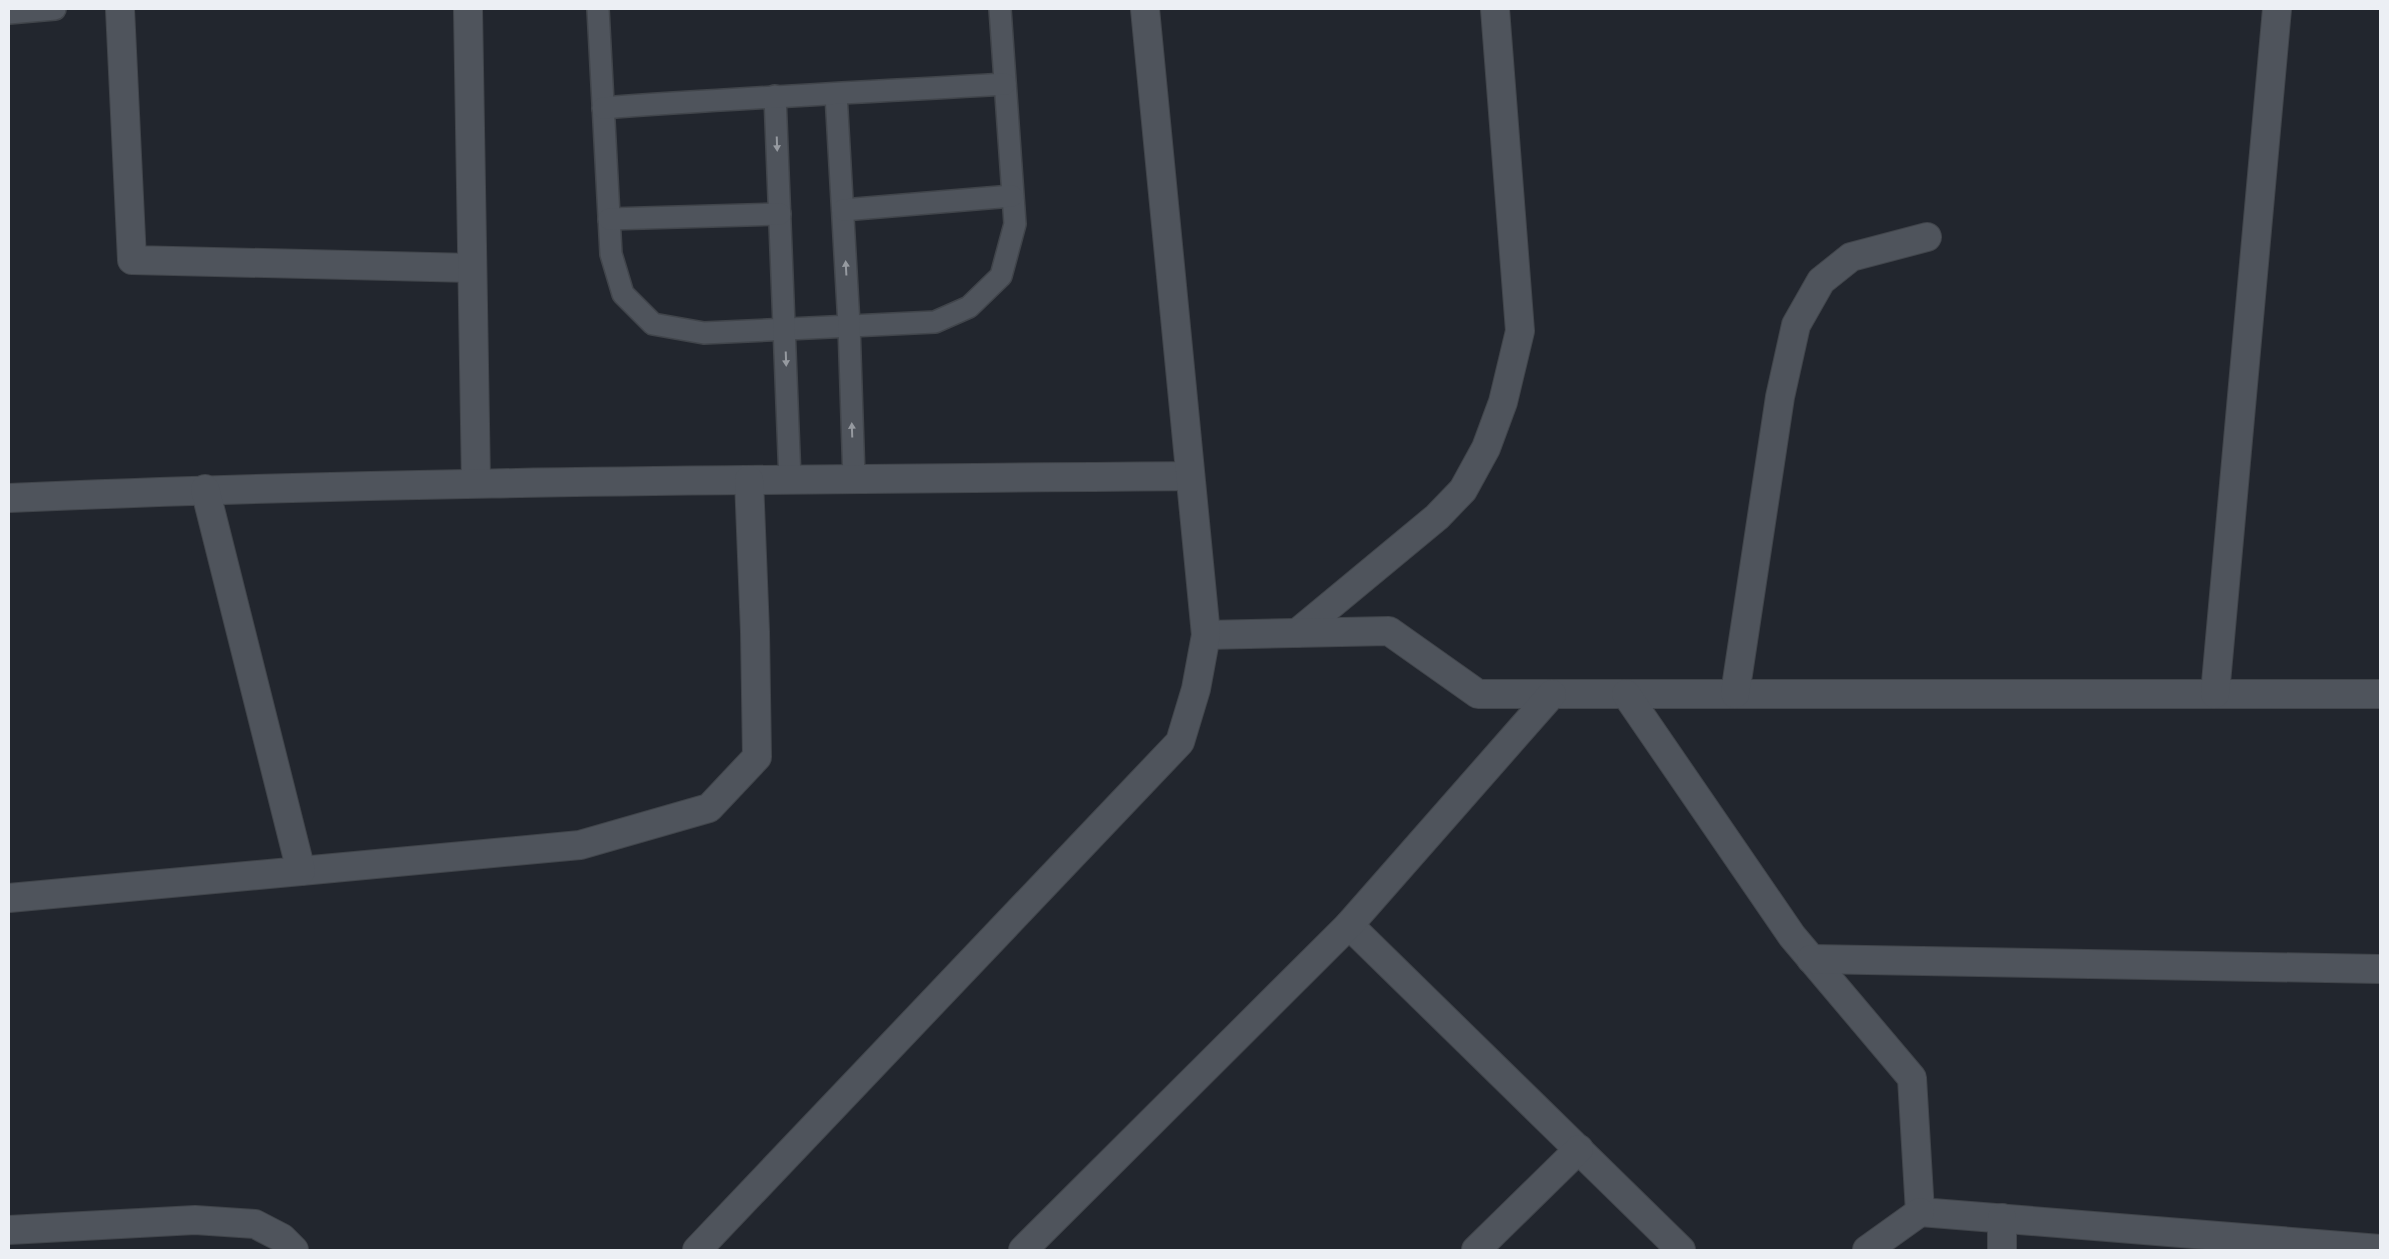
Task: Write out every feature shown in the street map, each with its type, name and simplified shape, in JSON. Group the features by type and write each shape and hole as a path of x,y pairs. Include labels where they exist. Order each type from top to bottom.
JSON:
{"street":[{"path":"120,9 132,260 472,268"},
{"path":"468,9 476,483"},
{"path":"697,1250 1180,742 1196,689 1206,635 1145,9"},
{"path":"1297,633 1437,517 1463,490 1486,448 1503,402 1520,331 1495,9"},
{"path":"2215,694 2277,9"},
{"path":"1735,694 1780,397 1796,325 1821,281 1851,257 1927,237"},
{"path":"9,498 205,489 476,483 1190,476"},
{"path":"9,898 580,845 709,808 757,757 755,632 749,480"},
{"path":"205,489 301,871"},
{"path":"1206,635 1389,631 1478,694 2380,694"},
{"path":"1023,1250 1349,925 1552,694"},
{"path":"1626,694 1775,912 1811,959 1912,1078 1920,1212"},
{"path":"1349,925 1680,1250"},
{"path":"1811,959 2380,969"},
{"path":"1476,1250 1579,1149"},
{"path":"1867,1250 1920,1212 2002,1218 2257,1245 2380,1249"},
{"path":"2002,1218 2002,1250"},
{"path":"9,1230 195,1220 255,1224 282,1238 294,1250"}],"lane":[{"path":"9,13 55,9"},
{"path":"598,9 611,254 623,294 653,324 704,333 935,322 969,307 1001,276 1015,224 1000,9"},
{"path":"603,108 775,96 1005,84"},
{"path":"836,94 849,326 854,479"},
{"path":"775,96 790,480"},
{"path":"843,210 1012,196"},
{"path":"608,219 780,214"}]}
